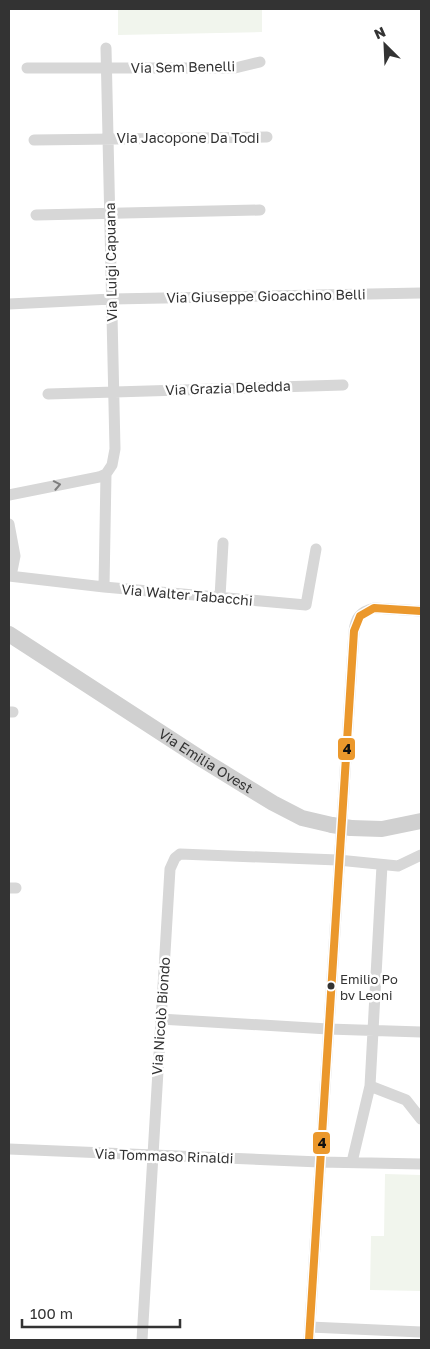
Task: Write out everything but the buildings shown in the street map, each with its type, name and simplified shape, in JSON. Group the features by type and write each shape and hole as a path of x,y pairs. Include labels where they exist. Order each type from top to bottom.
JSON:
{"main road":[{"name":"Via Emilia Ovest","path":"9,634 227,776 290,813 313,821 351,828 382,828 421,821"}],"street":[{"name":"Via Luigi Capuana","path":"104,587 106,474 112,465 115,449 106,48"},
{"name":"Via Sem Benelli","path":"27,68 234,68 260,62"},
{"name":"Via Jacopone Da Todi","path":"34,140 268,137"},
{"path":"36,215 260,210"},
{"name":"Via Giuseppe Gioacchino Belli","path":"9,304 112,299 421,293"},
{"name":"Via Grazia Deledda","path":"48,394 342,385"},
{"path":"9,495 106,474"},
{"path":"9,524 15,556 9,576"},
{"path":"220,597 223,543"},
{"name":"Via Walter Tabacchi","path":"9,576 104,587 306,605 316,549"},
{"path":"309,1340 354,631 358,616 374,608 421,611"},
{"name":"Via Nicolò Biondo","path":"142,1340 170,869 175,858 180,854 338,860 398,866 421,855"},
{"path":"352,1162 370,1086 382,864"},
{"path":"160,1019 328,1029 421,1032"},
{"path":"370,1086 406,1100 421,1119"},
{"name":"Via Tommaso Rinaldi","path":"9,1148 320,1162 421,1164"},
{"path":"310,1327 421,1332"}],"shaded area":[{"path":"118,9 262,9 262,32 118,35"},
{"path":"385,1174 421,1175 421,1291 370,1290 371,1236 384,1236"}],"transit line":[{"name":"4","path":"309,1340 354,631 360,616 374,608 421,611"}],"place":[{"name":"Emilio Po bv Leoni","path":"331,986"}]}
